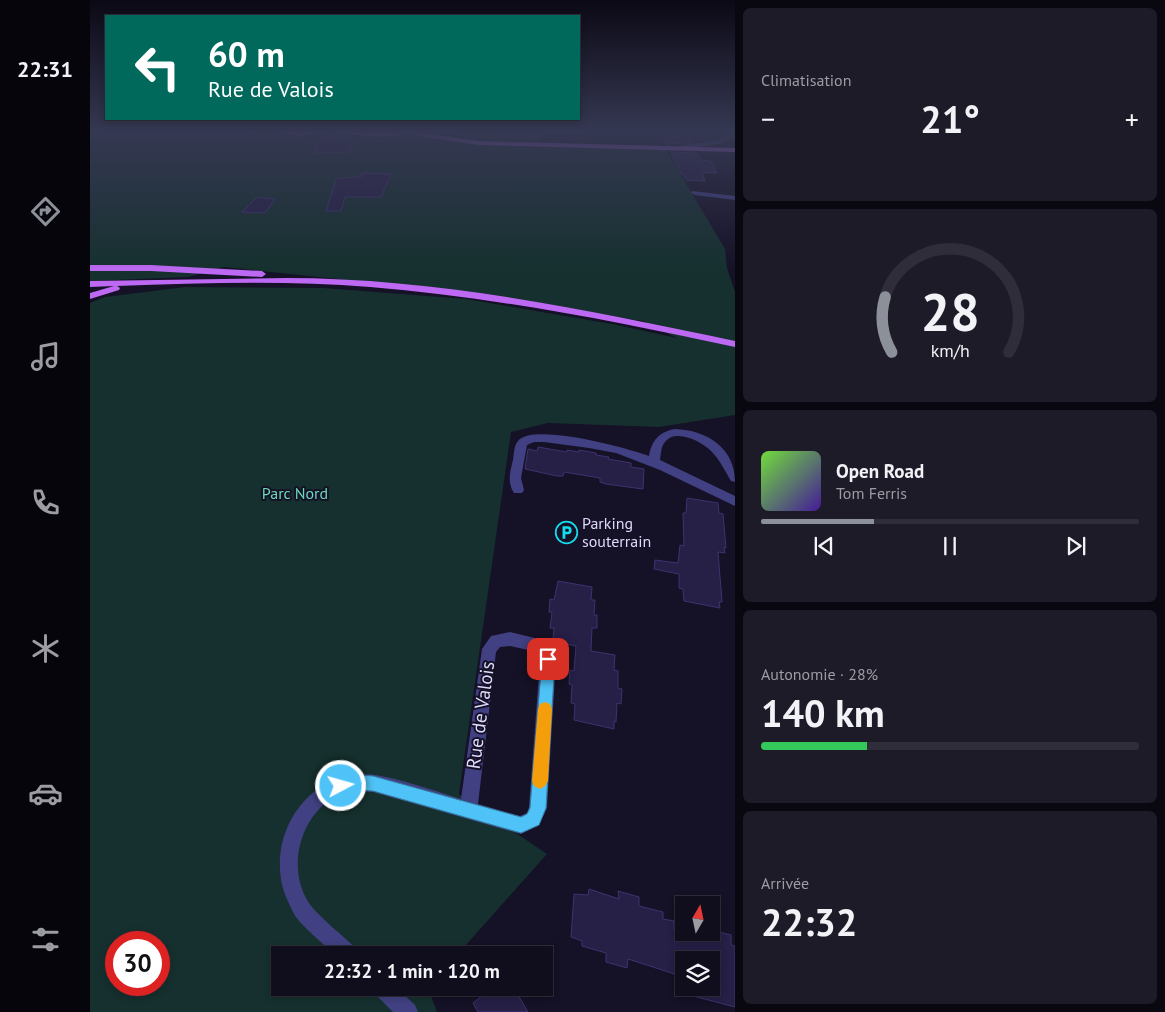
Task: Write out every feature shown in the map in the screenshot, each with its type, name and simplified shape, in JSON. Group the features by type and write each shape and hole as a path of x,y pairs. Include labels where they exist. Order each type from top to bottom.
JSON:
{"main road":[{"path":"90,268 204,270 289,276 316,281"},
{"path":"90,284 316,281 393,287 528,303 603,316 735,344"},
{"path":"90,296 135,282"}],"street":[{"path":"696,194 735,198"},
{"path":"654,462 656,448 662,437 669,434 689,434 706,440 717,450 735,478"},
{"path":"518,490 514,478 522,443 528,438 538,438 611,448 654,462 735,502"},
{"name":"Rue de Valois","path":"340,946 302,910 290,880 289,859 293,836 304,815 314,801 331,789 351,782 384,786 468,810 521,825 533,819 538,808 548,659 538,646 510,639 496,641 489,649 468,810"},
{"path":"391,996 408,1012"}],"green space":[{"name":"Parc Nord","path":"90,179 683,179 725,249 727,268 735,292 735,415 659,427 548,423 511,432 459,794 547,854 465,946 271,946 271,996 431,996 437,1012 90,1012 90,303 105,297 185,287 324,288 466,299 612,324 677,338 643,321 395,285 224,267 188,277 90,281"}],"building":[{"path":"336,179 389,179 381,197 345,197 341,211 326,211"},
{"path":"704,179 705,181 686,180"},
{"path":"257,197 275,199 265,213 242,212"},
{"path":"538,447 567,452 567,450 579,452 579,450 609,457 608,459 631,463 631,467 644,469 643,489 606,484 600,482 600,478 564,472 563,476 557,476 525,469 528,449 537,451"},
{"path":"687,498 718,503 719,513 723,514 726,548 724,547 725,553 718,552 722,602 719,602 720,608 684,601 683,589 679,588 679,574 654,569 655,560 678,563 680,545 684,546 683,513 686,513"},
{"path":"558,581 592,587 591,600 595,600 594,615 597,615 597,628 592,628 591,651 615,655 614,670 618,671 618,688 622,689 621,704 617,703 614,729 574,720 575,704 571,703 572,685 569,684 570,670 574,671 576,646 553,641 554,628 550,628 552,612 549,612 550,599 554,600"},
{"path":"589,889 619,899 618,891 639,897 639,906 663,912 663,919 674,921 675,941 720,941 720,932 731,935 731,945 735,946 735,1007 693,996 720,996 720,951 675,951 675,974 628,959 627,968 606,962 606,953 582,946 582,941 571,937 574,894 588,895"},
{"path":"482,996 519,996 528,1012 478,1012 473,1003"}],"slow traffic":[{"path":"540,781 545,709"}],"place":[{"name":"Parking souterrain","path":"566,532"}],"route":[{"path":"341,786 351,782 373,783 521,825 533,819 538,808 548,659"}]}
